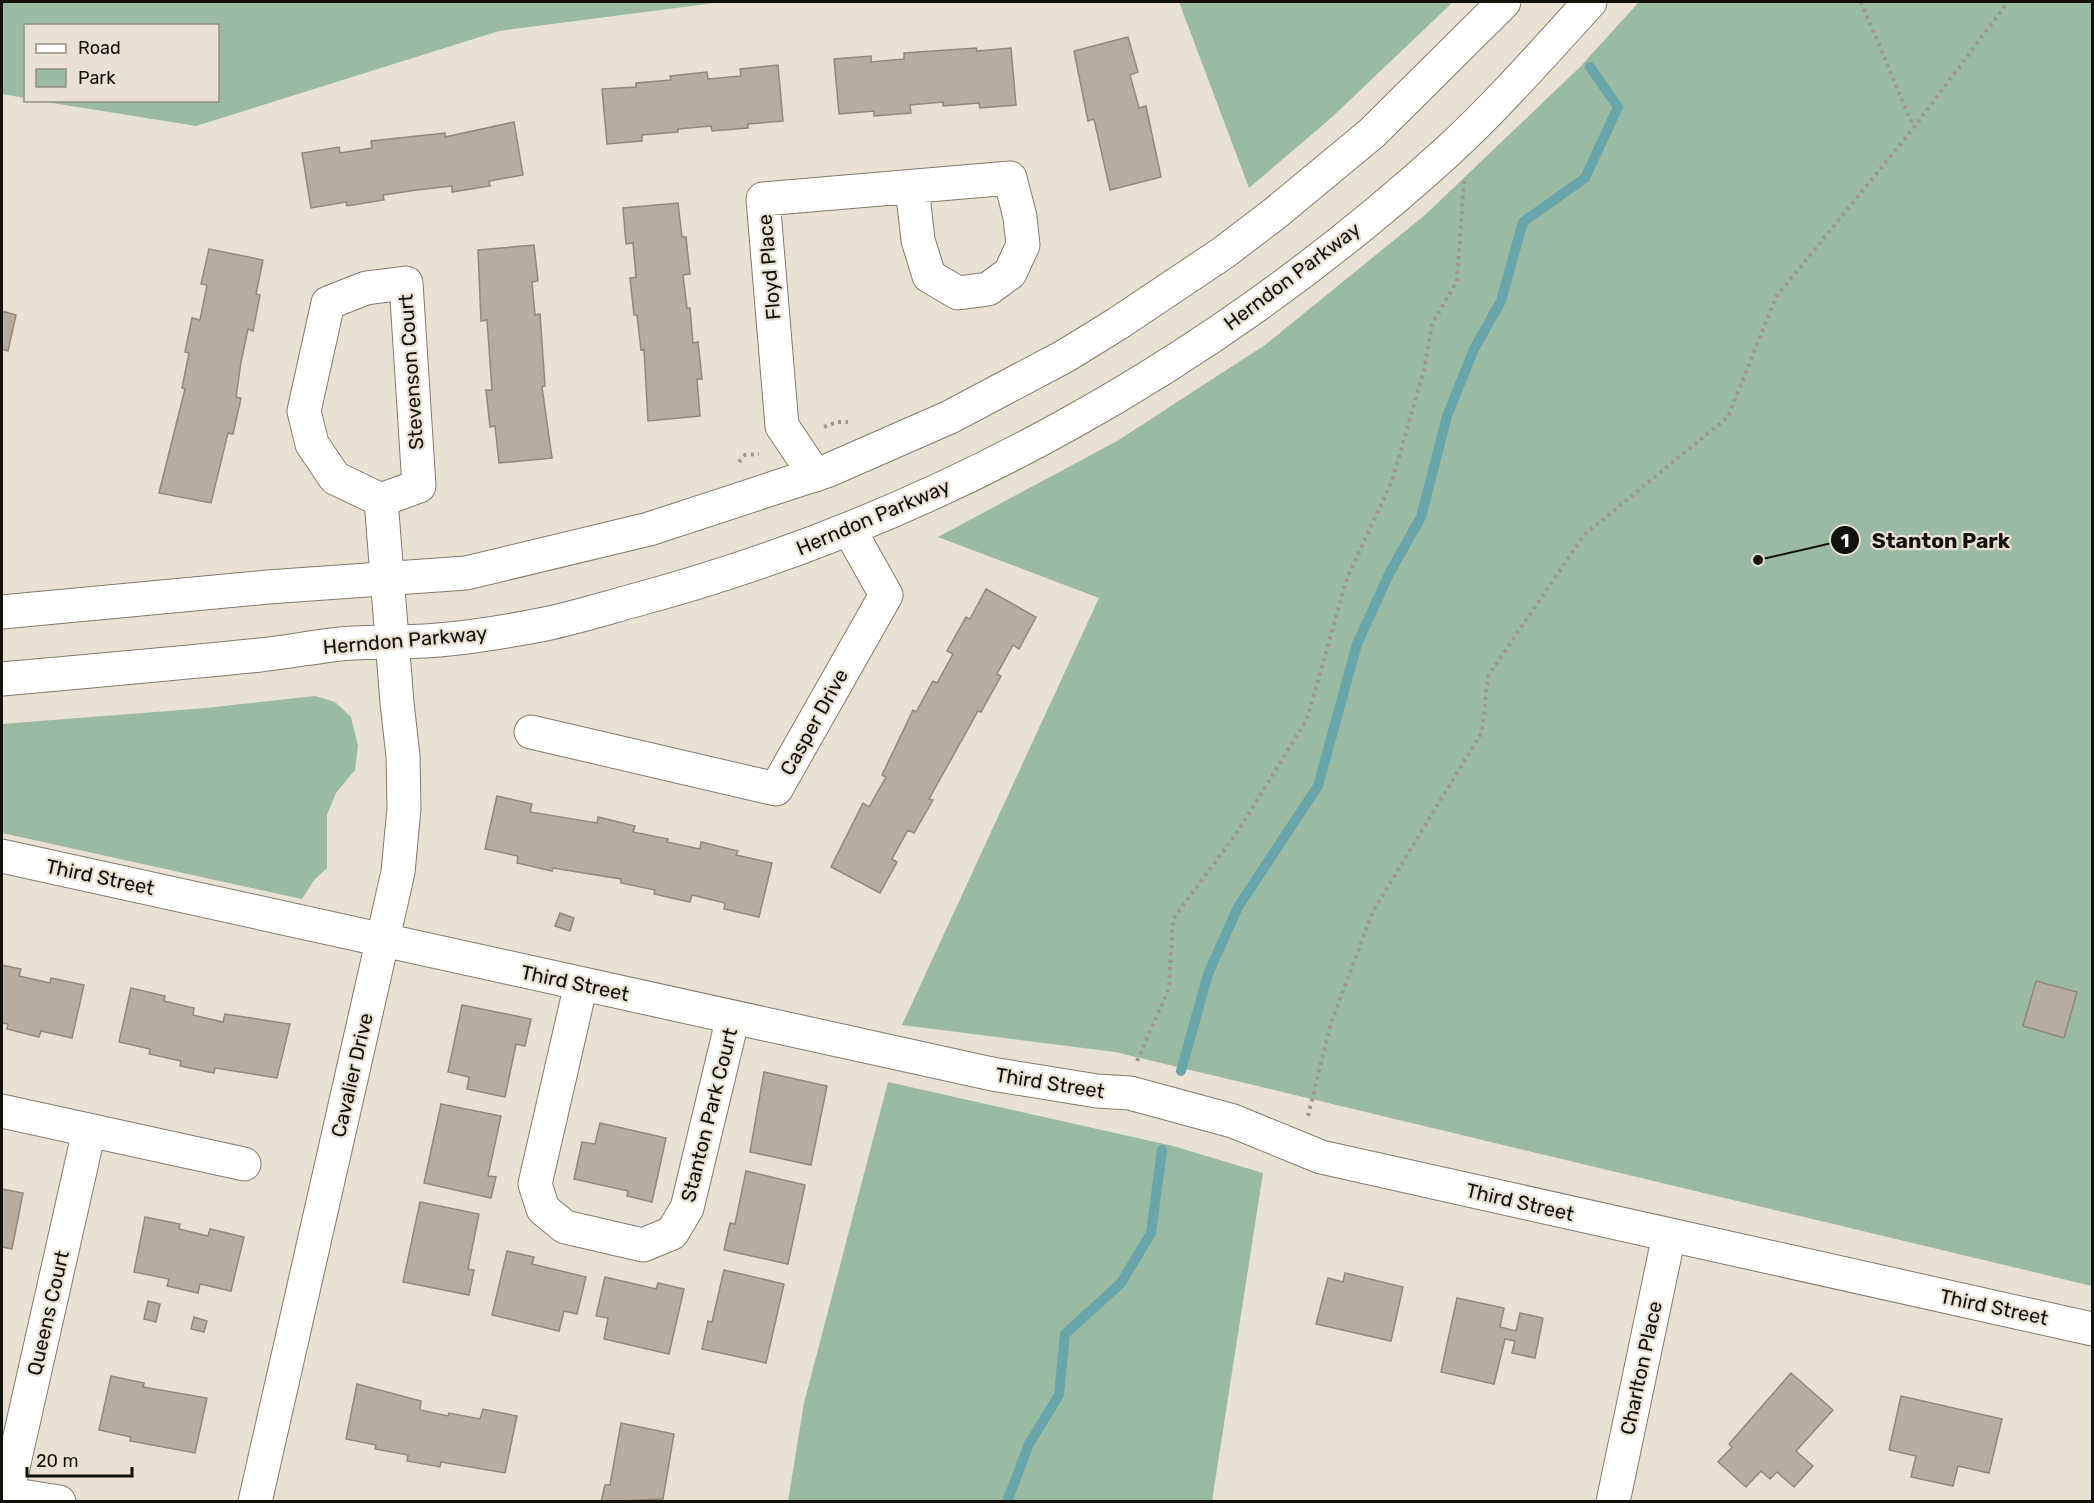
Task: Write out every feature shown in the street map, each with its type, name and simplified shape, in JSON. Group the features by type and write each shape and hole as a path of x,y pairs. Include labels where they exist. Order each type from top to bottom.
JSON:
{"street":[{"path":"2,612 268,587 466,573 649,529 815,475 950,417 1065,356 1118,324 1222,253 1273,215 1372,133 1504,2"},
{"name":"Herndon Parkway","path":"2,679 343,644 454,639 549,623 734,571 849,529 974,475 1050,436 1146,381 1301,271 1450,148 1590,2"},
{"name":"Floyd Place","path":"815,475 782,426 763,199 912,187"},
{"name":"Stevenson Court","path":"406,283 419,486 381,500 335,478 312,444 304,411 328,303 366,288 406,283"},
{"path":"381,500 394,643"},
{"name":"Casper Drive","path":"531,732 776,789 886,595 849,529"},
{"name":"Cavalier Drive","path":"255,1502 398,872 404,808 403,756 394,643"},
{"name":"Third Street","path":"2,856 383,938 992,1074 1097,1091 1130,1093 1233,1121 1321,1157 2092,1329"},
{"name":"Stanton Park Court","path":"581,984 535,1184 543,1209 565,1227 643,1245 672,1233 687,1208 733,1017"},
{"path":"2,1111 244,1164"},
{"name":"Queens Court","path":"4,1493 89,1131"},
{"name":"Charlton Place","path":"1613,1502 1669,1236"},
{"path":"4,1493 59,1502"}],"path":[{"path":"1861,2 1913,127"},
{"path":"1300,1148 1330,1026 1373,911 1482,732 1488,676 1584,536 1728,417 1776,297 1913,127 2008,2"},
{"path":"1130,1093 1132,1071 1169,988 1173,919 1238,831 1307,719 1347,578 1392,481 1424,370 1432,324 1457,281 1465,184 1450,148"}],"green space":[{"path":"2,2 722,2 499,31 196,126 46,102 219,102 219,24 24,24 24,98 2,94"},
{"path":"1179,2 1453,2 1330,119 1249,188"},
{"path":"1639,2 2092,2 2092,1286 1115,1052 902,1025 1099,598 938,537 1117,441 1265,345 1425,215 1580,67"},
{"path":"315,696 335,702 351,717 358,746 355,770 336,793 327,815 327,868 314,880 302,899 2,833 2,724 206,708"},
{"path":"888,1082 1173,1146 1263,1173 1212,1501 788,1501 804,1403"}],"building":[{"path":"1128,37 1138,72 1130,75 1139,108 1146,106 1161,177 1110,190 1094,119 1088,121 1074,51"},
{"path":"976,48 977,51 1011,48 1016,105 980,108 979,103 943,106 943,102 910,105 911,113 874,116 874,111 839,114 834,59 871,56 871,62 904,59 904,53"},
{"path":"778,65 783,121 748,124 748,128 712,131 711,126 678,129 678,132 642,135 642,141 607,144 602,89 636,87 636,83 671,80 670,76 707,72 708,79 741,76 740,69"},
{"path":"514,122 523,175 489,181 490,186 452,192 452,186 383,195 384,200 347,206 346,202 311,208 302,153 339,147 340,153 372,148 371,141 445,133 445,137"},
{"path":"678,203 682,237 686,237 690,274 683,275 687,308 690,308 693,343 698,342 702,379 697,379 700,416 648,421 644,349 641,350 637,315 634,315 630,278 636,277 633,243 626,244 623,208"},
{"path":"534,245 538,281 532,282 535,315 540,314 545,386 542,387 552,458 499,463 495,426 490,427 486,390 492,390 487,320 481,321 478,250"},
{"path":"209,249 263,260 256,294 260,295 253,331 248,329 241,362 236,397 241,398 233,434 228,433 211,503 159,493 185,389 182,388 189,353 185,352 192,318 200,320 207,285 201,284"},
{"path":"2,311 16,315 8,351 2,349"},
{"path":"986,589 1036,617 1019,649 1013,645 997,674 1001,676 981,712 978,711 929,799 933,800 914,833 908,830 892,859 897,862 880,893 831,867 863,803 869,807 886,777 882,775 913,710 916,712 933,681 937,683 953,654 947,651 966,617 970,619"},
{"path":"497,796 532,804 530,812 597,823 598,817 635,826 633,832 668,839 667,842 700,849 701,842 738,851 736,855 772,863 759,917 724,909 725,903 692,895 690,902 654,894 655,890 621,883 621,879 553,868 552,871 517,863 518,856 485,849"},
{"path":"560,913 574,918 570,931 555,926"},
{"path":"2,965 21,969 19,976 50,983 51,978 84,985 72,1038 41,1031 39,1037 7,1029 8,1024 2,1023"},
{"path":"2036,981 2077,992 2064,1038 2023,1026"},
{"path":"131,988 165,996 164,1001 194,1008 193,1015 223,1022 225,1014 290,1024 277,1078 215,1068 214,1073 180,1066 181,1061 149,1054 150,1049 119,1042"},
{"path":"462,1005 531,1019 525,1046 516,1044 505,1097 467,1089 469,1077 448,1072"},
{"path":"764,1072 827,1086 811,1165 750,1152"},
{"path":"441,1104 501,1116 488,1176 496,1177 491,1198 424,1183"},
{"path":"600,1123 666,1138 652,1202 627,1196 628,1191 574,1179 582,1142 595,1144"},
{"path":"746,1171 805,1185 788,1264 724,1250 730,1223 735,1224"},
{"path":"2,1189 23,1193 12,1249 2,1247"},
{"path":"420,1202 479,1214 468,1269 474,1270 469,1295 403,1282"},
{"path":"145,1217 180,1224 179,1229 208,1236 210,1229 244,1237 231,1291 200,1284 198,1293 167,1286 169,1279 134,1272"},
{"path":"507,1251 534,1257 532,1264 586,1277 577,1314 564,1311 559,1331 492,1315"},
{"path":"724,1270 784,1284 766,1363 702,1349 708,1321 712,1322"},
{"path":"1345,1273 1403,1287 1391,1341 1316,1324 1328,1278 1343,1282"},
{"path":"605,1277 656,1289 658,1283 684,1289 669,1354 604,1339 608,1318 596,1316"},
{"path":"1457,1298 1504,1308 1500,1327 1516,1331 1520,1313 1543,1318 1535,1358 1512,1353 1515,1341 1505,1339 1494,1384 1441,1372"},
{"path":"148,1301 160,1304 156,1322 144,1319"},
{"path":"194,1317 207,1321 204,1332 191,1329"},
{"path":"1791,1373 1833,1410 1796,1451 1813,1466 1794,1487 1777,1472 1770,1479 1761,1471 1746,1487 1718,1462 1732,1447 1729,1444"},
{"path":"111,1376 144,1383 143,1387 207,1398 195,1453 130,1441 131,1437 99,1430"},
{"path":"357,1384 421,1401 420,1410 448,1416 449,1413 480,1419 483,1409 517,1416 505,1473 441,1462 440,1467 407,1461 408,1455 375,1449 376,1445 346,1439"},
{"path":"1901,1396 2002,1419 1989,1473 1958,1466 1953,1486 1911,1477 1916,1456 1889,1450"},
{"path":"621,1423 674,1434 663,1499 601,1502 605,1485 610,1485"}],"waterway":[{"path":"1181,1071 1208,974 1238,907 1318,786 1357,644 1390,572 1421,517 1447,416 1474,349 1501,301 1523,222 1585,178 1618,107 1590,67"},
{"path":"1007,1502 1029,1444 1059,1395 1065,1334 1121,1283 1151,1233 1162,1150"}],"place":[{"name":"Stanton Park","path":"1758,560"}]}
